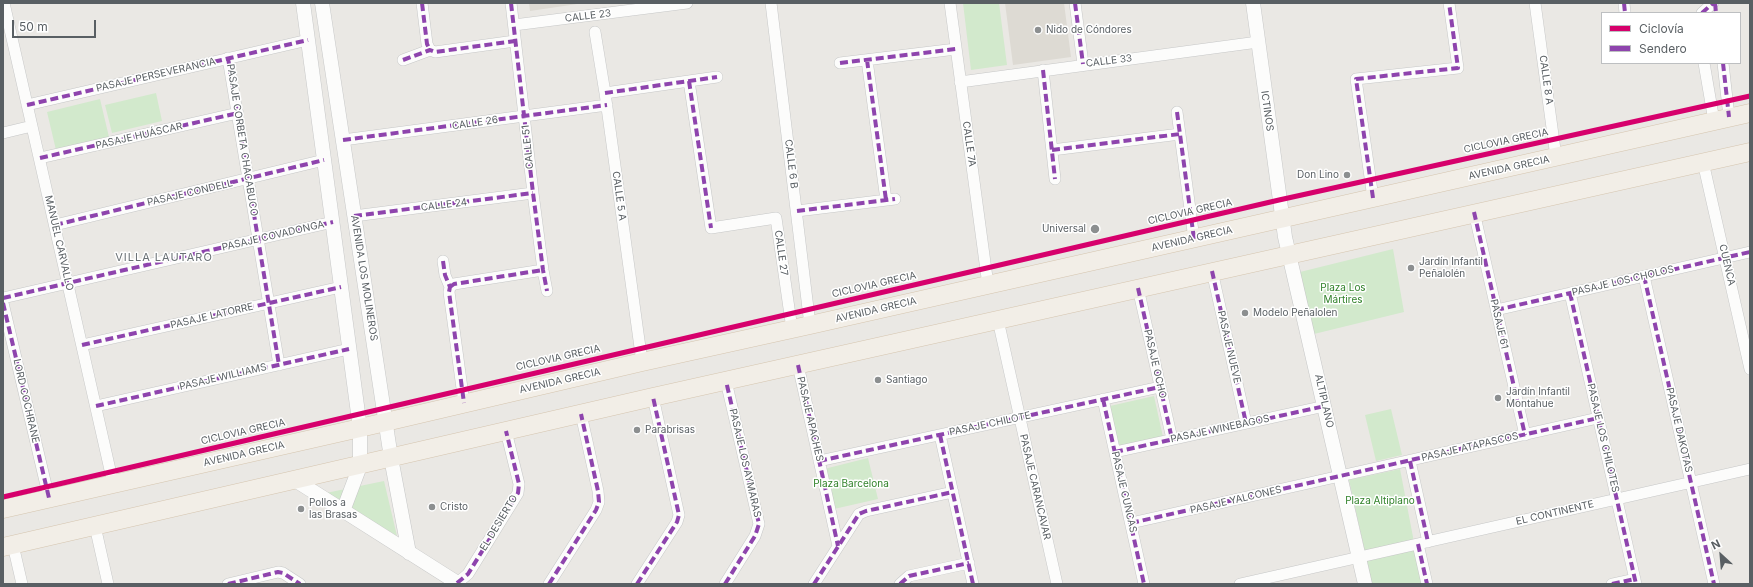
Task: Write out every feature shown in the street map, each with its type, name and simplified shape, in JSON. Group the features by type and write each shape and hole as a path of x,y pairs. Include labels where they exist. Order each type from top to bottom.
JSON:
{"main road":[{"name":"AVENIDA GRECIA","path":"3,509 642,362 1750,113"},
{"path":"8,546 360,466 653,397 1474,212 1750,152"}],"street":[{"name":"MANUEL CARVALLO","path":"4,3 113,483"},
{"path":"303,3 360,428 360,466 343,511"},
{"name":"AVENIDA LOS MOLINEROS","path":"322,3 391,458 409,553"},
{"path":"422,3 427,44 430,50"},
{"name":"CALLE 51","path":"511,3 533,193 547,291"},
{"name":"CALLE 23","path":"514,25 687,3"},
{"name":"CALLE 6 B","path":"771,3 810,325"},
{"name":"CALLE 7A","path":"950,3 988,285"},
{"path":"1075,3 1083,64"},
{"name":"ICTINOS","path":"1253,3 1282,219"},
{"path":"1373,198 1356,79 1458,68 1449,3"},
{"name":"CALLE 8 A","path":"1535,3 1556,157"},
{"path":"1703,12 1714,3"},
{"name":"CALLE 5 A","path":"595,32 607,105 642,362"},
{"name":"PASAJE PERSEVERANCIA","path":"27,105 308,40"},
{"path":"403,60 430,50 434,52 515,41"},
{"name":"CALLE 33","path":"960,82 1083,64 1258,42"},
{"path":"840,63 956,49"},
{"name":"PASAJE CORBETA CHACABUCO","path":"228,58 279,365"},
{"path":"797,211 890,200 867,60"},
{"path":"1704,64 1722,119"},
{"path":"1722,119 1723,64"},
{"path":"1043,70 1055,179"},
{"path":"605,93 717,77"},
{"name":"CALLE 27","path":"689,81 711,228 776,218 792,329"},
{"name":"CALLE 26","path":"343,140 607,105"},
{"path":"1177,112 1194,239"},
{"name":"PASAJE HUÁSCAR","path":"40,158 238,113"},
{"path":"3,133 32,126"},
{"path":"1052,150 1180,134"},
{"name":"PASAJE CONDELL","path":"55,225 324,160"},
{"name":"CUENCA","path":"1703,162 1750,369"},
{"name":"CALLE 24","path":"354,216 533,193"},
{"name":"PASAJE 61","path":"1474,212 1525,435"},
{"name":"ALTIPLANO","path":"1282,219 1365,584"},
{"name":"PASAJE COVADONGA","path":"3,298 333,222"},
{"name":"PASAJE LOS CHOLOS","path":"1496,310 1750,252"},
{"path":"444,261 445,275 450,287 449,292 464,403"},
{"path":"450,287 454,284 543,270"},
{"name":"PASAJE NUEVE","path":"1212,271 1246,423"},
{"name":"PASAJE DAKOTAS","path":"1644,276 1714,584"},
{"name":"PASAJE LATORRE","path":"82,345 341,286"},
{"name":"PASAJE OCHO","path":"1138,288 1172,439"},
{"name":"PASAJE LOS CHILOTES","path":"1570,293 1636,581"},
{"name":"LORD COCHRANE","path":"3,303 49,498"},
{"name":"PASAJE CARANCAVAR","path":"998,320 1057,584"},
{"name":"PASAJE WILLIAMS","path":"96,406 350,349"},
{"name":"PASAJE APACHES","path":"798,365 838,546"},
{"name":"PASAJE LOS AYMARAS","path":"725,584 757,532 759,524 726,381"},
{"name":"PASAJE CHILOTE","path":"819,461 1160,387"},
{"path":"637,584 677,522 679,515 653,397"},
{"name":"PASAJE CUNCAS","path":"1103,399 1144,584"},
{"name":"PASAJE WINEBAGOS","path":"1115,452 1325,406"},
{"path":"549,584 596,510 599,502 598,491 581,414"},
{"name":"PASAJE ATAPASCOS","path":"1341,476 1598,418"},
{"name":"EL DESIERTO","path":"457,584 468,574 518,493 519,484 506,431"},
{"path":"940,435 973,584"},
{"path":"1410,461 1423,543 1427,584"},
{"name":"EL CONTINENTE","path":"1240,584 1750,469"},
{"name":"PASAJE YALCONES","path":"1131,523 1341,476"},
{"path":"295,480 457,584"},
{"path":"814,584 854,519 862,512 952,492"},
{"path":"95,526 108,584"},
{"path":"8,546 22,584"},
{"path":"900,584 909,576 969,563"},
{"path":"228,584 280,572 300,584"},
{"path":"1612,584 1636,581"}],"shaded area":[{"path":"529,3 584,3 530,11"},
{"name":"Nido de Cóndores","path":"1005,3 1064,3 1071,57 1013,65"}],"green space":[{"path":"963,3 999,3 1007,65 971,70"},
{"path":"156,93 162,121 112,133 105,105"},
{"path":"100,99 109,137 56,150 47,112"},
{"name":"Plaza Los Mártires","path":"1393,249 1404,312 1314,334 1300,272"},
{"path":"1154,396 1163,437 1119,447 1110,406"},
{"path":"1391,409 1402,455 1376,461 1365,415"},
{"name":"Plaza Barcelona","path":"868,458 878,499 834,509 824,469"},
{"name":"Plaza Altiplano","path":"1400,469 1422,584 1372,584 1349,480"},
{"path":"384,481 397,536 326,493"}],"marked path":[{"path":"422,3 427,44 430,50"},
{"path":"511,3 533,193 547,291"},
{"path":"1075,3 1083,64"},
{"path":"1373,198 1356,79 1458,68 1449,3"},
{"path":"1624,3 1625,12"},
{"path":"1703,12 1713,3"},
{"path":"1715,3 1716,12"},
{"path":"27,105 308,40"},
{"path":"403,60 430,50 435,52 515,41"},
{"path":"840,63 956,49"},
{"path":"228,58 279,365"},
{"path":"867,60 886,200"},
{"path":"1723,64 1729,117"},
{"path":"1043,70 1055,179"},
{"path":"605,93 717,77"},
{"path":"689,81 711,228"},
{"path":"343,140 607,105"},
{"path":"1177,112 1194,239"},
{"path":"40,158 238,113"},
{"path":"1052,150 1180,134"},
{"path":"55,225 324,160"},
{"path":"354,216 533,193"},
{"path":"797,211 895,199"},
{"path":"1474,212 1525,435"},
{"path":"3,298 333,222"},
{"path":"1496,310 1750,252"},
{"path":"443,261 445,275 450,287 449,292 464,403"},
{"path":"450,287 454,284 543,270"},
{"path":"1212,271 1246,423"},
{"path":"1644,276 1714,584"},
{"path":"82,345 341,287"},
{"path":"1138,288 1172,439"},
{"path":"1570,293 1636,584"},
{"path":"3,303 49,498"},
{"path":"96,406 349,349"},
{"path":"798,365 838,546"},
{"path":"725,584 755,536 759,524 726,381"},
{"path":"819,461 1160,387"},
{"path":"637,584 677,522 679,515 653,397"},
{"path":"1103,399 1144,584"},
{"path":"1115,452 1325,406"},
{"path":"549,584 596,510 599,502 598,491 581,414"},
{"path":"1131,523 1598,418"},
{"path":"457,583 468,574 518,493 519,484 506,431"},
{"path":"940,435 973,584"},
{"path":"1410,461 1428,542"},
{"path":"814,584 859,514 866,511 953,492"},
{"path":"1418,544 1427,584"},
{"path":"900,584 909,576 969,563"},
{"path":"228,584 278,572 283,573 300,584"},
{"path":"1612,584 1635,579"}],"cycle path":[{"name":"CICLOVIA GRECIA","path":"3,497 1279,200 1750,96"}],"place":[{"name":"Nido de Cóndores","path":"1038,30"},
{"name":"Don Lino","path":"1347,175"},
{"name":"Universal","path":"1095,229"},
{"name":"Jardín Infantil Peñalolén","path":"1411,268"},
{"name":"Modelo Peñalolen","path":"1245,313"},
{"name":"Santiago","path":"878,380"},
{"name":"Jardín Infantil Montahue","path":"1498,398"},
{"name":"Parabrisas","path":"637,430"},
{"name":"Cristo","path":"432,507"},
{"name":"Pollos a las Brasas","path":"301,509"}],"district":[{"name":"VILLA LAUTARO","path":"164,258"}]}
